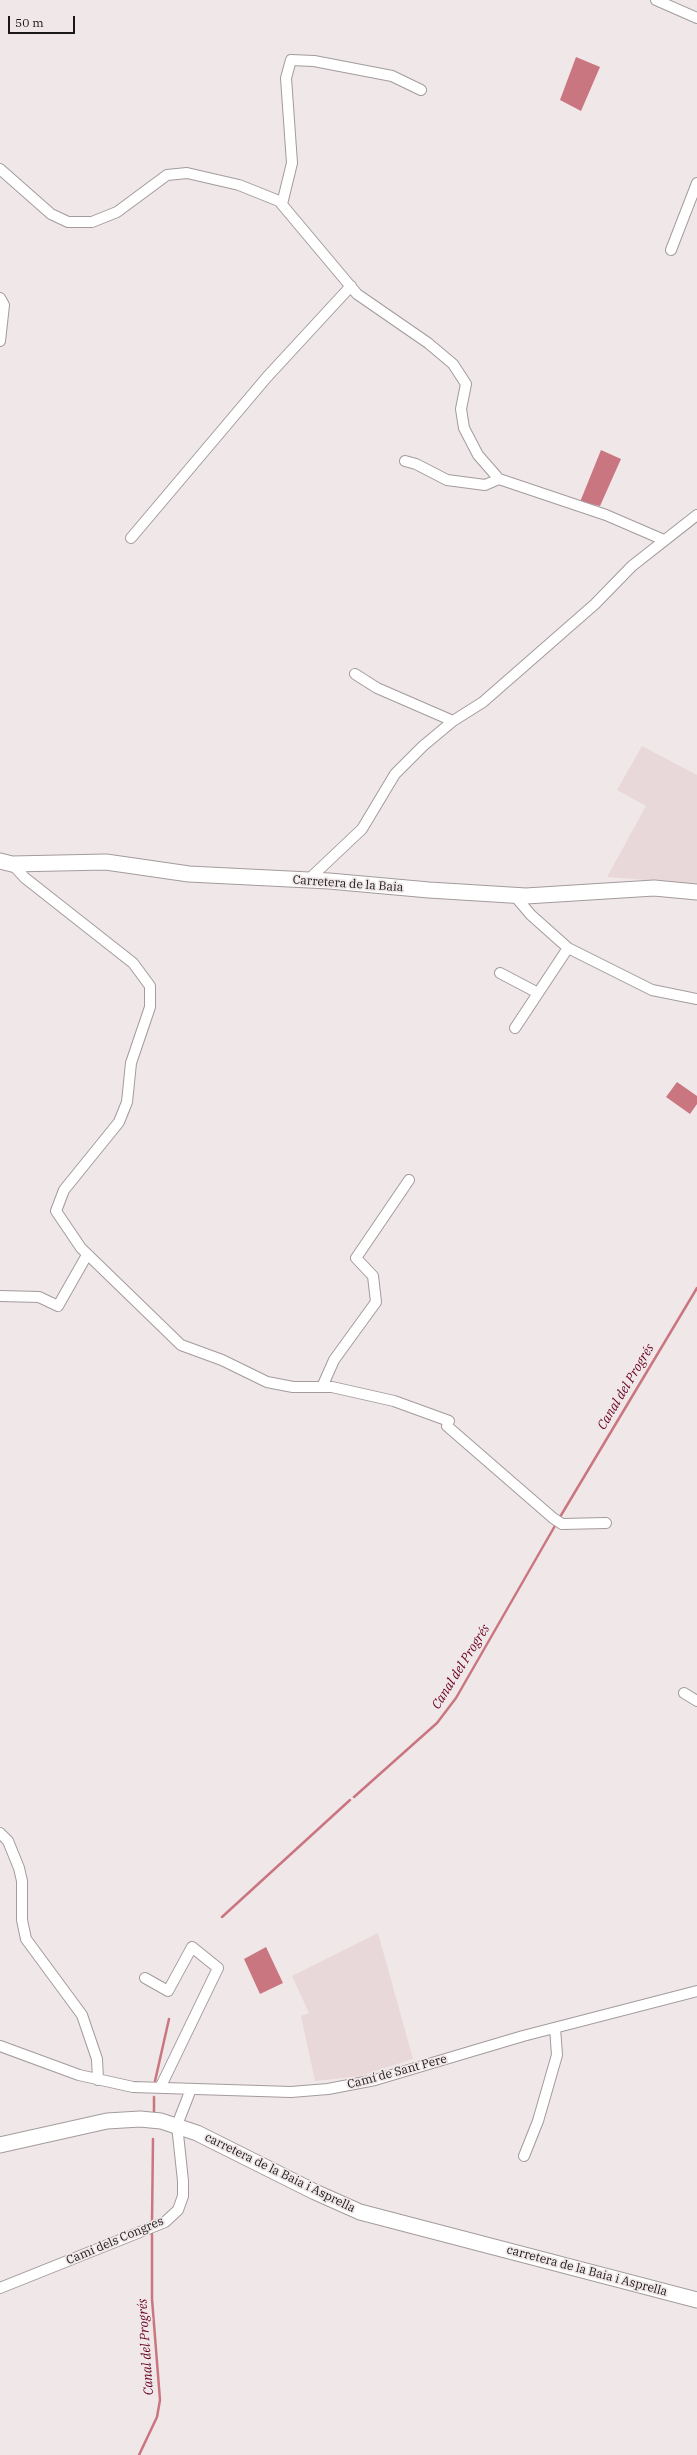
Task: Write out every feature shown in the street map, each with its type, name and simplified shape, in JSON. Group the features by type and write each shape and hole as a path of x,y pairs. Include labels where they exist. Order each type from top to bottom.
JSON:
{"main road":[{"name":"Carretera de la Baia","path":"6,862 106,862 189,874 514,895 562,894 654,888 697,892"},
{"name":"carretera de la Baia i Asprella","path":"0,2144 107,2121 140,2119 177,2126 360,2212 697,2300"}],"street":[{"path":"656,0 697,18"},
{"path":"282,204 292,163 286,78 291,60 314,61 392,76 421,90"},
{"path":"0,169 51,214 68,222 92,222 117,212 167,175 187,173 239,185 279,201 357,294 428,343 453,364 466,384 461,409 464,428 478,455 500,479 606,515 664,540"},
{"path":"671,250 697,183"},
{"path":"130,538 267,377 351,286"},
{"path":"0,298 4,305 0,341"},
{"path":"405,461 416,464 447,480 485,485 500,479"},
{"path":"307,881 362,829 395,774 423,746 453,722 483,702 595,604 632,566 697,515"},
{"path":"355,674 377,688 453,722"},
{"path":"6,862 132,963 150,986 150,1007 131,1063 127,1102 119,1122 64,1190 56,1211 87,1255 181,1345 222,1360 267,1382 293,1387 332,1387 394,1401 448,1423 553,1518 562,1524 606,1523"},
{"path":"514,895 531,915 568,948 652,990 697,999"},
{"path":"515,1028 568,948"},
{"path":"500,973 538,993"},
{"path":"322,1387 334,1360 376,1302 373,1276 356,1258 409,1180"},
{"path":"0,1296 40,1297 58,1306 87,1255"},
{"path":"684,1693 697,1701"},
{"path":"0,1833 8,1841 19,1868 22,1881 22,1920 26,1939 82,2015 97,2059 98,2080"},
{"path":"145,1978 168,1991 192,1947 218,1968 160,2088"},
{"name":"Camí de Sant Pere","path":"0,2046 79,2075 133,2087 291,2092 328,2089 375,2080 554,2028 697,1991"},
{"path":"524,2156 538,2121 557,2055 554,2028"},
{"name":"Camí dels Congres","path":"0,2288 165,2222 178,2210 183,2196 177,2126 191,2089"}],"shaded area":[{"path":"576,57 600,67 581,111 560,100"},
{"path":"601,450 621,459 600,506 580,502"},
{"path":"642,746 697,775 697,884 607,877 646,806 617,790"},
{"path":"677,1082 697,1096 697,1104 690,1114 666,1097"},
{"path":"378,1933 413,2059 360,2076 315,2081 301,2016 309,2013 292,1976"},
{"path":"266,1947 283,1983 260,1994 244,1959"}],"waterway":[{"name":"Canal del Progrés","path":"560,1517 697,1288"},
{"name":"Canal del Progrés","path":"354,1797 437,1723 456,1698 556,1524"},
{"name":"Canal del Progrés","path":"222,1917 350,1800"},
{"name":"Canal del Progrés","path":"155,2081 169,2019"},
{"name":"Canal del Progrés","path":"154,2097 154,2114"},
{"name":"Canal del Progrés","path":"152,2223 153,2139"},
{"name":"Canal del Progrés","path":"139,2455 157,2417 160,2400 152,2299 152,2234"}]}
